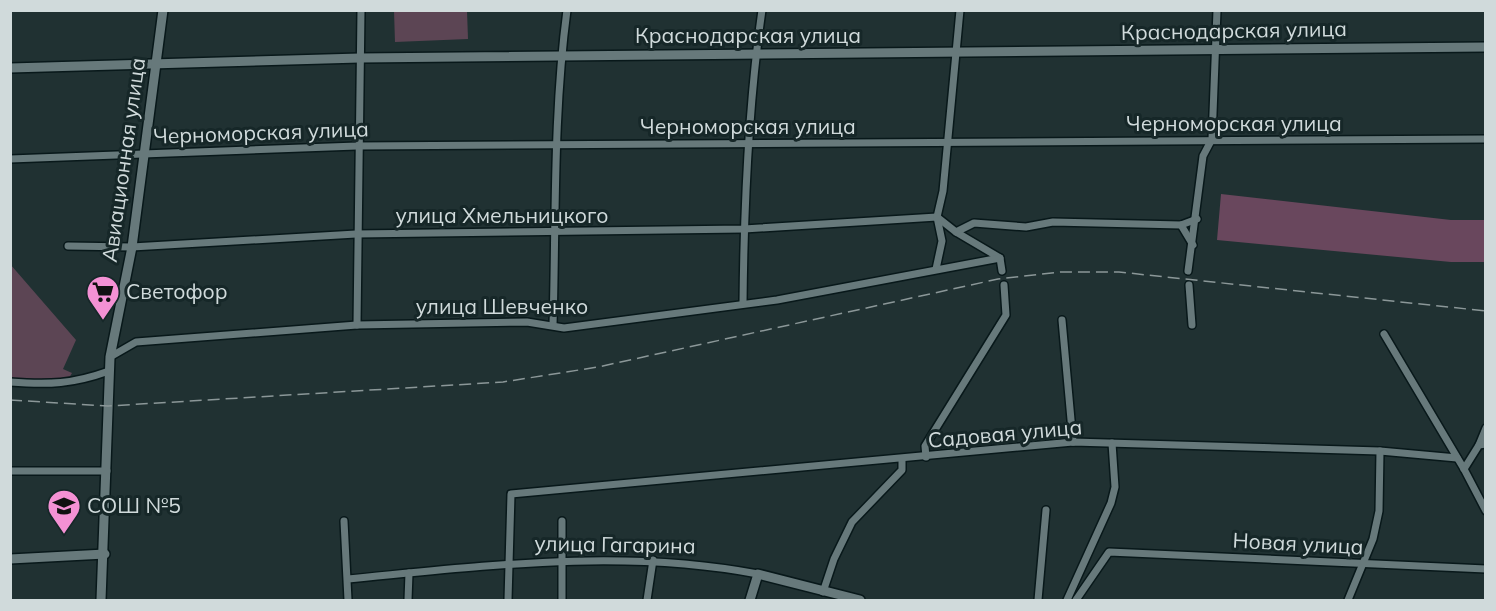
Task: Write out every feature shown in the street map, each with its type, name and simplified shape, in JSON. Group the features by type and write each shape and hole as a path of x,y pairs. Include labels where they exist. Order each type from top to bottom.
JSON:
{"street":[{"name":"Авиационная улица","path":"101,600 105,554 110,357 132,247 163,10"},
{"path":"357,325 357,146 361,10"},
{"path":"554,325 556,145 561,55 567,10"},
{"path":"743,303 749,144 756,53 762,10"},
{"path":"936,269 942,242 937,217 960,10"},
{"path":"1188,272 1197,219 1203,156 1212,140 1216,10"},
{"name":"Краснодарская улица","path":"10,68 561,55 1485,47"},
{"name":"Черноморская улица","path":"10,159 357,146 1485,139"},
{"path":"937,217 956,232 1000,258 1002,271"},
{"name":"улица Хмельницкого","path":"68,246 132,247 356,234 744,229 937,217"},
{"path":"956,232 974,223 1026,227 1053,222 1181,225 1197,219"},
{"path":"1181,225 1193,246"},
{"name":"улица Шевченко","path":"110,357 136,342 357,325 527,322 564,328 777,300 1000,258"},
{"path":"926,457 926,446 1006,315 1004,285"},
{"path":"1189,285 1192,325"},
{"path":"1062,320 1074,442"},
{"path":"1384,334 1464,469 1485,511"},
{"path":"10,382 48,385 79,382 109,372"},
{"path":"1464,469 1482,445 1485,428"},
{"name":"Садовая улица","path":"509,562 511,494 556,489 902,460 1074,442 1380,451 1456,459"},
{"path":"1067,600 1111,503 1114,487 1112,443"},
{"path":"1348,600 1373,539 1379,511 1380,451"},
{"path":"823,592 834,559 852,522 902,471 902,460"},
{"path":"10,471 107,471"},
{"path":"1038,600 1046,510"},
{"path":"344,521 348,600"},
{"path":"562,521 564,560 562,600"},
{"name":"Новая улица","path":"1076,600 1109,552 1485,569"},
{"path":"10,559 74,558 105,554"},
{"path":"647,600 653,560"},
{"name":"улица Гагарина","path":"348,579 509,562 653,560 705,564 758,574 823,592 835,598 860,600"},
{"path":"508,600 509,562"},
{"path":"408,600 409,573"},
{"path":"750,600 758,574"}],"shaded area":[{"path":"394,11 467,11 468,39 395,42"},
{"path":"1221,194 1451,220 1485,220 1485,262 1451,262 1217,240"},
{"path":"10,264 76,340 63,369 72,373 69,378 48,381 11,378"}],"railway":[{"path":"10,400 108,406 503,382 598,367 998,279 1060,272 1119,272 1486,311"}],"place":[{"name":"Светофор","path":"103,321"},
{"name":"СОШ №5","path":"64,535"}]}
